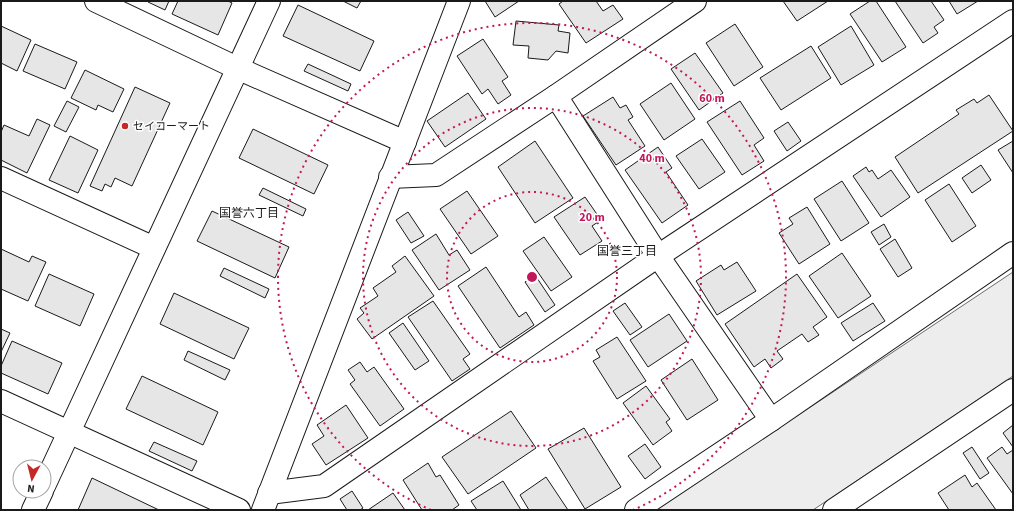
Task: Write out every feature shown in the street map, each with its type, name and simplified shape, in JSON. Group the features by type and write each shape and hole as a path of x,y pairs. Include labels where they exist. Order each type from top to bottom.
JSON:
{"street":[{"path":"96,1 237,68 405,142"},
{"path":"52,468 269,1"},
{"path":"266,502 459,1"},
{"path":"390,177 436,174 556,96 695,1"},
{"path":"266,502 324,486 658,256 1013,21"},
{"path":"556,96 658,256 771,420"},
{"path":"1,178 154,248"},
{"path":"636,510 771,420 1013,253"},
{"path":"847,506 1013,390"},
{"path":"1,401 239,510"},
{"path":"34,510 39,499"}],"shaded area":[{"path":"1013,272 1013,376 813,510 656,510"}],"building":[{"path":"169,1 165,10 148,2"},
{"path":"178,1 228,1 232,3 218,35 172,14"},
{"path":"343,1 361,1 357,8"},
{"path":"485,1 519,1 495,17"},
{"path":"563,1 596,1 603,11 613,5 623,19 586,43 559,4"},
{"path":"783,1 828,1 797,21"},
{"path":"870,1 876,1 906,47 882,62 850,14"},
{"path":"895,1 931,1 944,20 934,27 938,33 923,43"},
{"path":"949,1 978,1 957,14"},
{"path":"298,5 374,41 360,71 283,36"},
{"path":"516,21 559,25 558,31 570,33 568,53 556,51 548,60 528,58 529,46 513,45"},
{"path":"735,24 763,67 734,86 706,43"},
{"path":"1,26 31,40 17,71 1,63"},
{"path":"851,26 874,65 841,85 818,47"},
{"path":"483,39 508,77 502,81 511,95 498,104 488,89 482,94 457,56"},
{"path":"35,44 77,62 65,89 23,71"},
{"path":"811,46 831,78 781,110 760,78"},
{"path":"695,53 723,93 699,110 671,69"},
{"path":"308,64 351,84 348,91 304,71"},
{"path":"85,70 124,89 113,112 98,105 96,110 71,98"},
{"path":"671,83 695,119 664,140 640,104"},
{"path":"135,87 170,103 132,186 115,178 111,187 105,184 102,191 90,186"},
{"path":"468,93 486,119 445,147 427,121"},
{"path":"989,95 1013,131 918,193 895,157 959,114 956,110 974,99 977,103"},
{"path":"613,97 620,108 626,105 633,117 628,120 645,146 616,165 583,116"},
{"path":"67,101 79,107 66,132 54,126"},
{"path":"740,101 764,138 754,145 764,161 742,175 707,122"},
{"path":"37,119 50,125 27,173 1,160 1,132 4,125 29,136"},
{"path":"788,122 801,141 787,151 774,131"},
{"path":"253,129 328,165 314,194 239,158"},
{"path":"70,136 98,150 78,193 49,180"},
{"path":"702,139 725,172 699,189 676,156"},
{"path":"535,141 573,198 535,223 498,167"},
{"path":"1013,141 1013,173 998,150"},
{"path":"658,147 672,168 666,172 688,205 662,223 625,170"},
{"path":"981,165 991,180 972,193 962,178"},
{"path":"866,167 869,172 872,170 878,179 891,170 910,197 881,217 853,176"},
{"path":"842,181 869,223 841,241 814,199"},
{"path":"949,184 976,226 952,242 925,200"},
{"path":"263,188 306,209 303,216 259,195"},
{"path":"467,191 498,236 471,254 440,209"},
{"path":"585,197 601,220 592,226 602,241 580,255 554,217"},
{"path":"807,207 830,244 799,264 779,233 793,224 789,218"},
{"path":"212,211 289,247 275,278 197,241"},
{"path":"408,212 424,236 411,243 396,220"},
{"path":"884,224 891,237 879,245 871,232"},
{"path":"436,234 449,255 457,250 470,270 439,290 412,250"},
{"path":"544,237 572,277 551,291 523,251"},
{"path":"895,239 912,268 898,277 880,249"},
{"path":"1,249 29,262 32,256 46,262 28,301 1,289"},
{"path":"842,253 871,296 838,318 809,276"},
{"path":"405,256 434,296 372,339 357,319 364,313 360,308 378,296 373,288 396,272 392,266"},
{"path":"737,262 756,291 717,315 696,281 721,265 724,270"},
{"path":"486,267 519,317 526,312 534,325 500,348 458,286"},
{"path":"224,268 269,289 265,298 220,276"},
{"path":"49,274 94,294 80,326 35,306"},
{"path":"797,274 827,317 813,327 819,335 808,342 802,334 777,351 783,359 771,368 765,359 754,367 725,324"},
{"path":"535,275 555,305 545,312 525,282"},
{"path":"174,293 249,328 234,359 160,324"},
{"path":"433,301 470,354 463,359 470,369 452,381 408,317"},
{"path":"625,303 642,327 630,335 613,311"},
{"path":"873,303 885,321 853,341 841,323"},
{"path":"669,314 687,341 648,367 630,340"},
{"path":"403,323 429,361 415,370 389,333"},
{"path":"1,329 10,333 1,352"},
{"path":"617,337 646,381 617,399 593,361 600,357 596,350"},
{"path":"12,341 62,363 48,394 1,373 1,366"},
{"path":"188,351 230,370 225,380 184,360"},
{"path":"692,359 718,400 687,420 661,380"},
{"path":"360,362 367,372 374,367 404,409 380,426 350,384 355,380 348,370"},
{"path":"142,376 218,412 203,445 126,409"},
{"path":"646,386 670,419 666,422 672,431 653,445 623,403"},
{"path":"346,405 368,438 326,465 312,444 324,436 317,425"},
{"path":"511,411 536,448 468,494 442,457"},
{"path":"1013,425 1013,447 1003,433"},
{"path":"584,428 621,487 585,509 548,449"},
{"path":"154,442 197,461 192,471 149,451"},
{"path":"645,444 661,467 645,479 628,456"},
{"path":"972,447 989,473 980,479 963,453"},
{"path":"1002,447 1007,454 1013,450 1013,494 987,458"},
{"path":"428,463 436,477 440,475 459,505 452,510 422,510 403,480"},
{"path":"965,475 972,487 977,483 996,510 949,510 938,493"},
{"path":"546,477 568,510 529,510 520,495"},
{"path":"92,478 159,510 78,510"},
{"path":"503,481 521,510 477,510 471,501"},
{"path":"352,491 363,508 360,510 347,510 340,499"},
{"path":"393,493 405,510 368,510"}],"place":[{"name":"セイコーマート","path":"125,126"}],"district":[{"name":"国誉六丁目","path":"249,213"},
{"name":"国誉三丁目","path":"627,251"}]}
